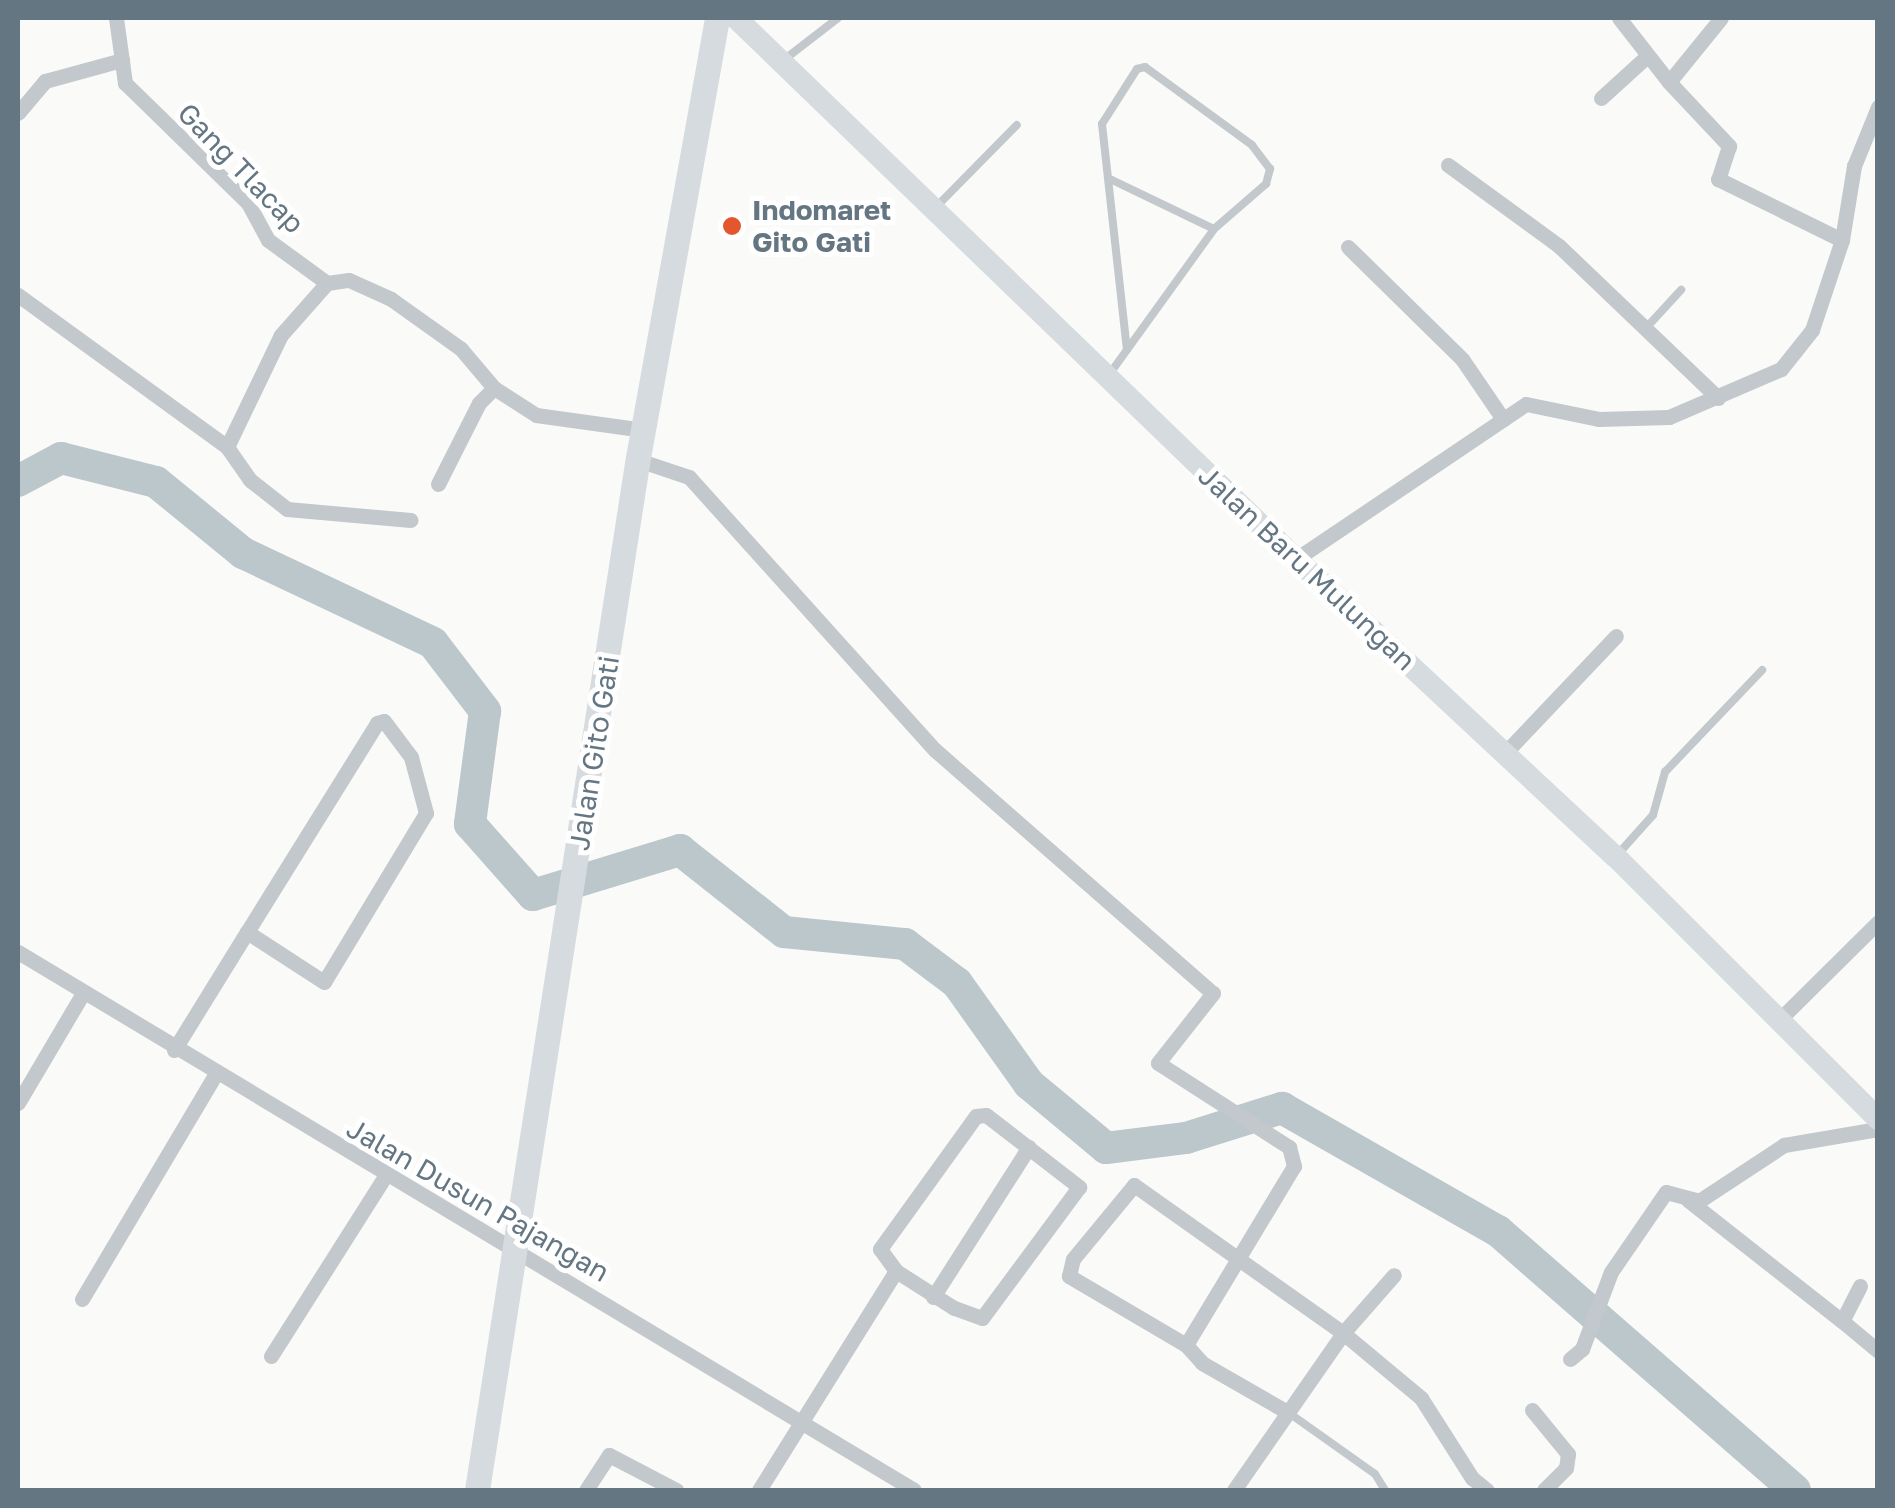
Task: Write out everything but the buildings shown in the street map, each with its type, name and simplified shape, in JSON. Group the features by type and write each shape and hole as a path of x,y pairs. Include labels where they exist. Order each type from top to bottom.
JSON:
{"main road":[{"name":"Jalan Gito Gati","path":"477,1490 518,1250 638,460 717,18"},
{"name":"Jalan Baru Mulungan","path":"736,18 1296,559 1616,856 1782,1017 1878,1119"}],"street":[{"name":"Gang Tlacap","path":"116,18 124,83 137,100 248,203 268,240 327,283 349,280 391,299 461,350 494,388 536,415 644,430"},
{"path":"1619,18 1646,57 1729,146 1718,178 1842,240"},
{"path":"1669,82 1721,18"},
{"path":"1601,98 1646,57"},
{"path":"18,112 45,81 122,60"},
{"path":"1296,559 1526,404 1600,418 1669,417 1756,384 1800,353 1842,240 1854,166 1878,108"},
{"path":"1448,165 1558,246 1718,398"},
{"path":"1348,247 1462,359 1503,418"},
{"path":"227,447 274,347 327,283"},
{"path":"20,302 227,447 250,480 287,509 411,520"},
{"path":"438,484 494,388"},
{"path":"638,460 689,477 934,750 1208,987 1211,1001 1158,1063 1289,1147 1294,1166 1186,1345"},
{"path":"1503,755 1616,636"},
{"path":"174,1050 247,932 377,723 384,721 412,757 426,813 324,982 247,932"},
{"path":"1782,1017 1878,922"},
{"name":"Jalan Dusun Pajangan","path":"18,952 384,1178 518,1250 914,1490"},
{"path":"18,1103 83,993"},
{"path":"82,1299 215,1075"},
{"path":"986,1115 1079,1188 985,1316 932,1296 896,1271 880,1249 976,1116 986,1115"},
{"path":"1688,1200 1708,1196 1784,1145 1878,1129"},
{"path":"932,1296 1029,1147"},
{"path":"271,1356 384,1178"},
{"path":"1289,1413 1202,1362 1186,1345 1068,1276 1073,1259 1134,1184 1343,1333 1430,1408 1466,1484 1487,1490"},
{"path":"1570,1359 1582,1350 1611,1272 1664,1194 1674,1190 1878,1351"},
{"path":"758,1490 798,1419 896,1271"},
{"path":"1234,1490 1343,1333 1394,1274"},
{"path":"1842,1321 1860,1286"},
{"path":"1532,1410 1568,1454 1566,1468 1544,1490"},
{"path":"586,1490 610,1454 676,1490"}],"lane":[{"path":"782,62 838,18"},
{"path":"1107,378 1214,230 1266,184 1270,169 1252,145 1152,69 1137,69 1102,124 1126,350"},
{"path":"934,209 1016,125"},
{"path":"1110,179 1214,230"},
{"path":"1646,328 1681,290"},
{"path":"1616,856 1653,815 1664,772 1762,670"},
{"path":"1289,1413 1375,1474 1385,1490"}],"waterway":[{"path":"18,481 61,458 156,482 243,553 433,643 485,711 470,824 533,895 680,850 784,932 905,944 957,983 1029,1084 1106,1148 1186,1138 1282,1108 1498,1231 1795,1490"}],"place":[{"name":"Indomaret Gito Gati","path":"732,226"}]}
